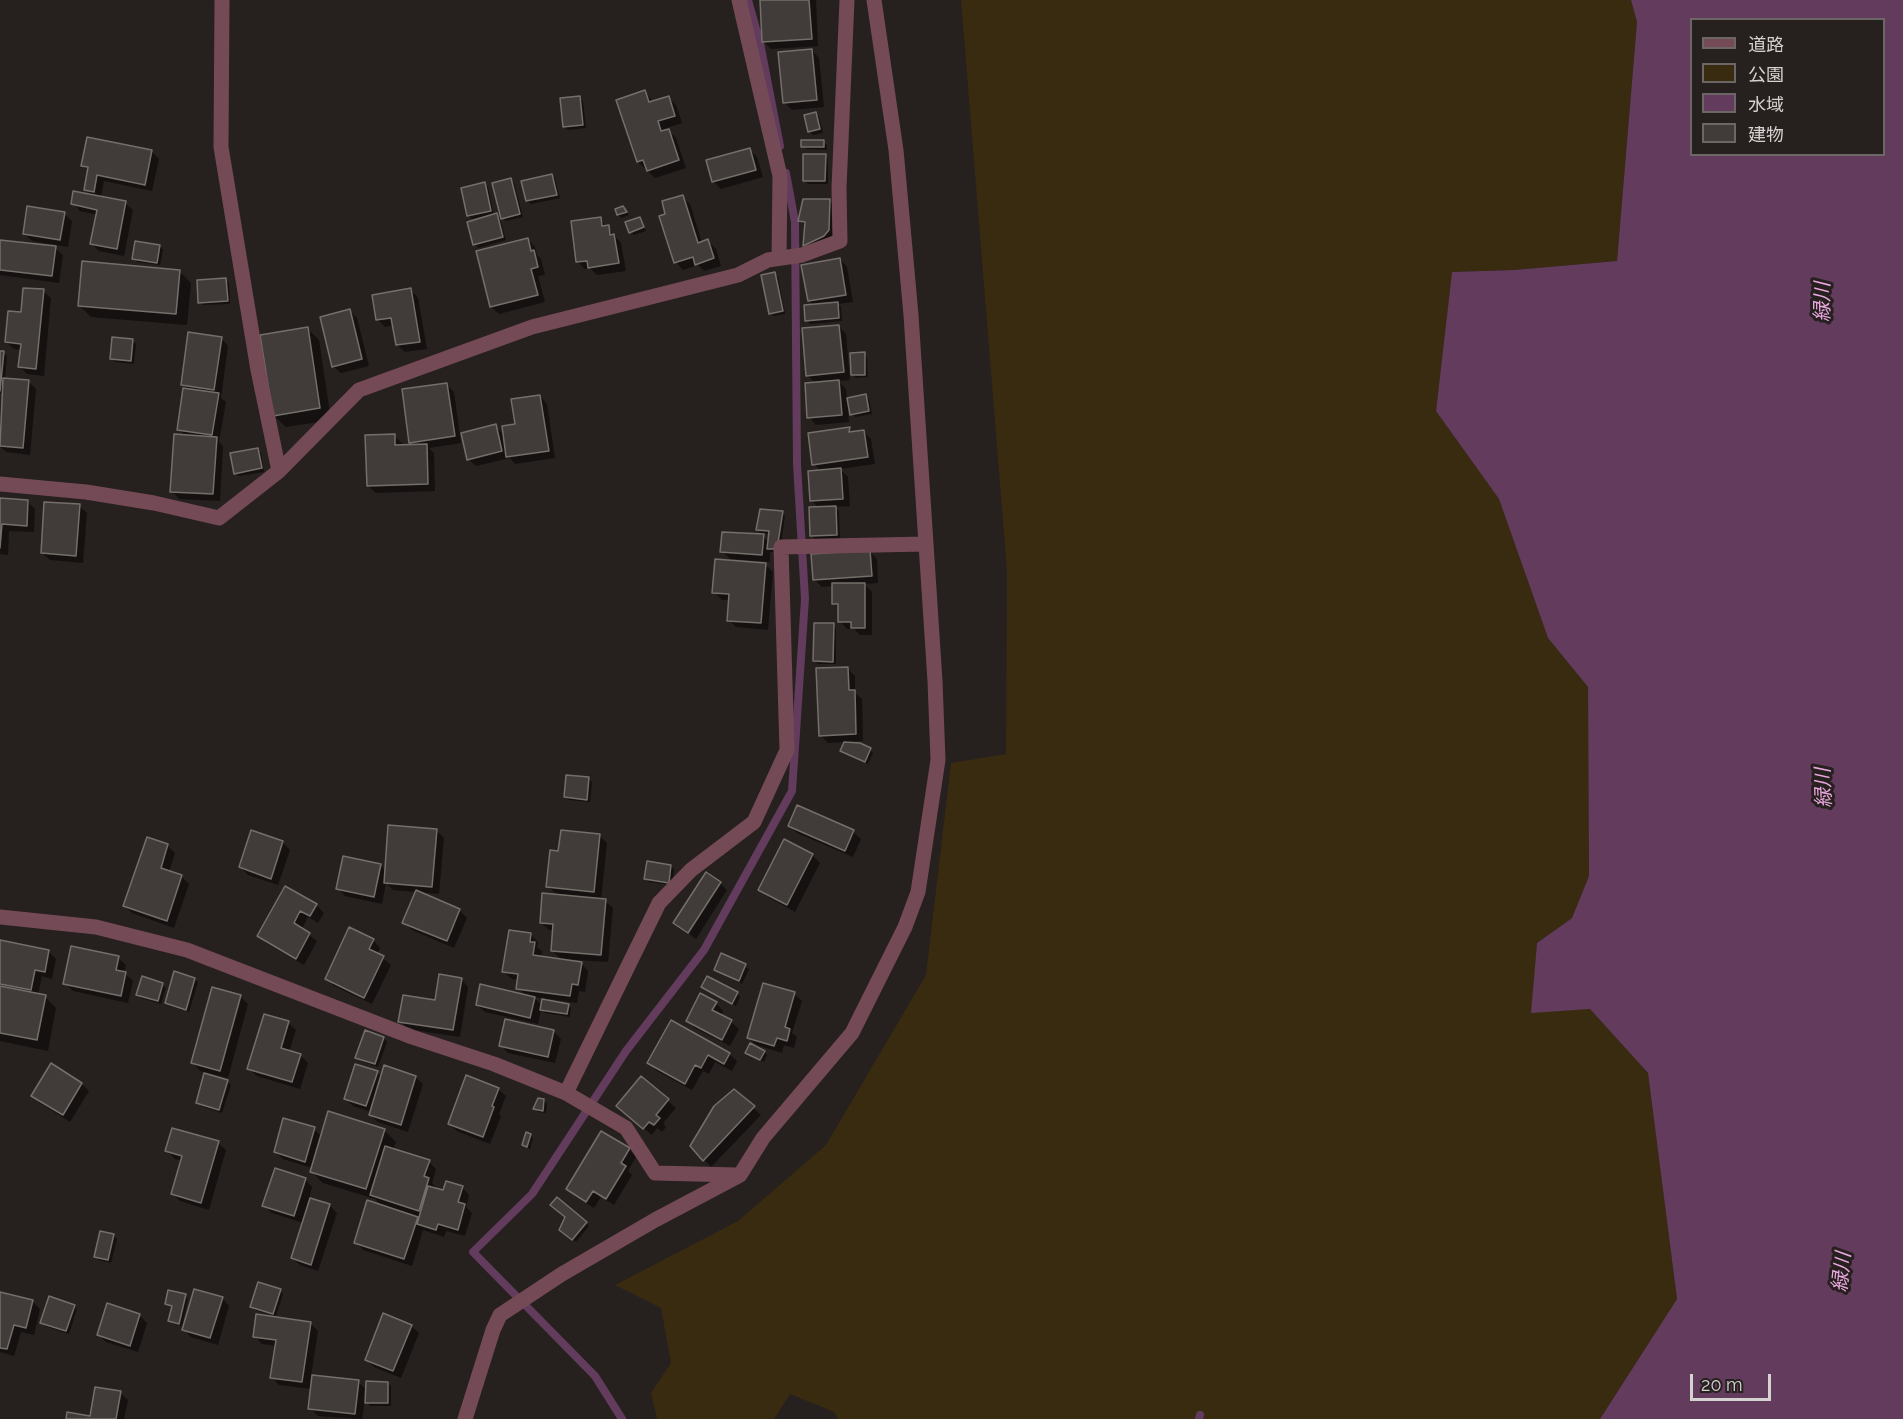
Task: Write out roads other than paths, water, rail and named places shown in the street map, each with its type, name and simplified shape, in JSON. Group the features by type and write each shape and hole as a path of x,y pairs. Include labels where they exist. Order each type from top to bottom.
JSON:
{"street":[{"path":"222,0 221,147 258,370 279,471"},
{"path":"739,0 780,176 779,258"},
{"path":"0,484 86,492 154,503 219,518 279,471 359,390 532,327 738,275 768,260 802,255 840,241 839,188 847,0"},
{"path":"465,1419 493,1330 500,1315 562,1274 655,1220 740,1175 763,1138 852,1033 905,927 918,892 938,760 935,681 911,315 896,150 874,0"},
{"path":"566,1093 659,903 691,870 754,822 787,750 781,547 926,544"},
{"path":"0,917 96,927 187,950 412,1037 494,1064 566,1093 626,1128 655,1173 740,1175"}],"water":[{"name":"緑川","path":"1631,0 1903,0 1903,1419 1600,1419 1677,1299 1648,1073 1590,1009 1531,1013 1537,943 1572,918 1589,876 1588,687 1548,638 1499,499 1436,411 1452,272 1514,270 1617,261 1637,22"}],"waterway":[{"path":"748,0 760,43 780,146"},
{"path":"622,1419 595,1376 473,1252 532,1194 626,1051 704,950 792,791 805,599 797,464 795,222 786,173"},
{"path":"1199,1419 1200,1415"}]}
